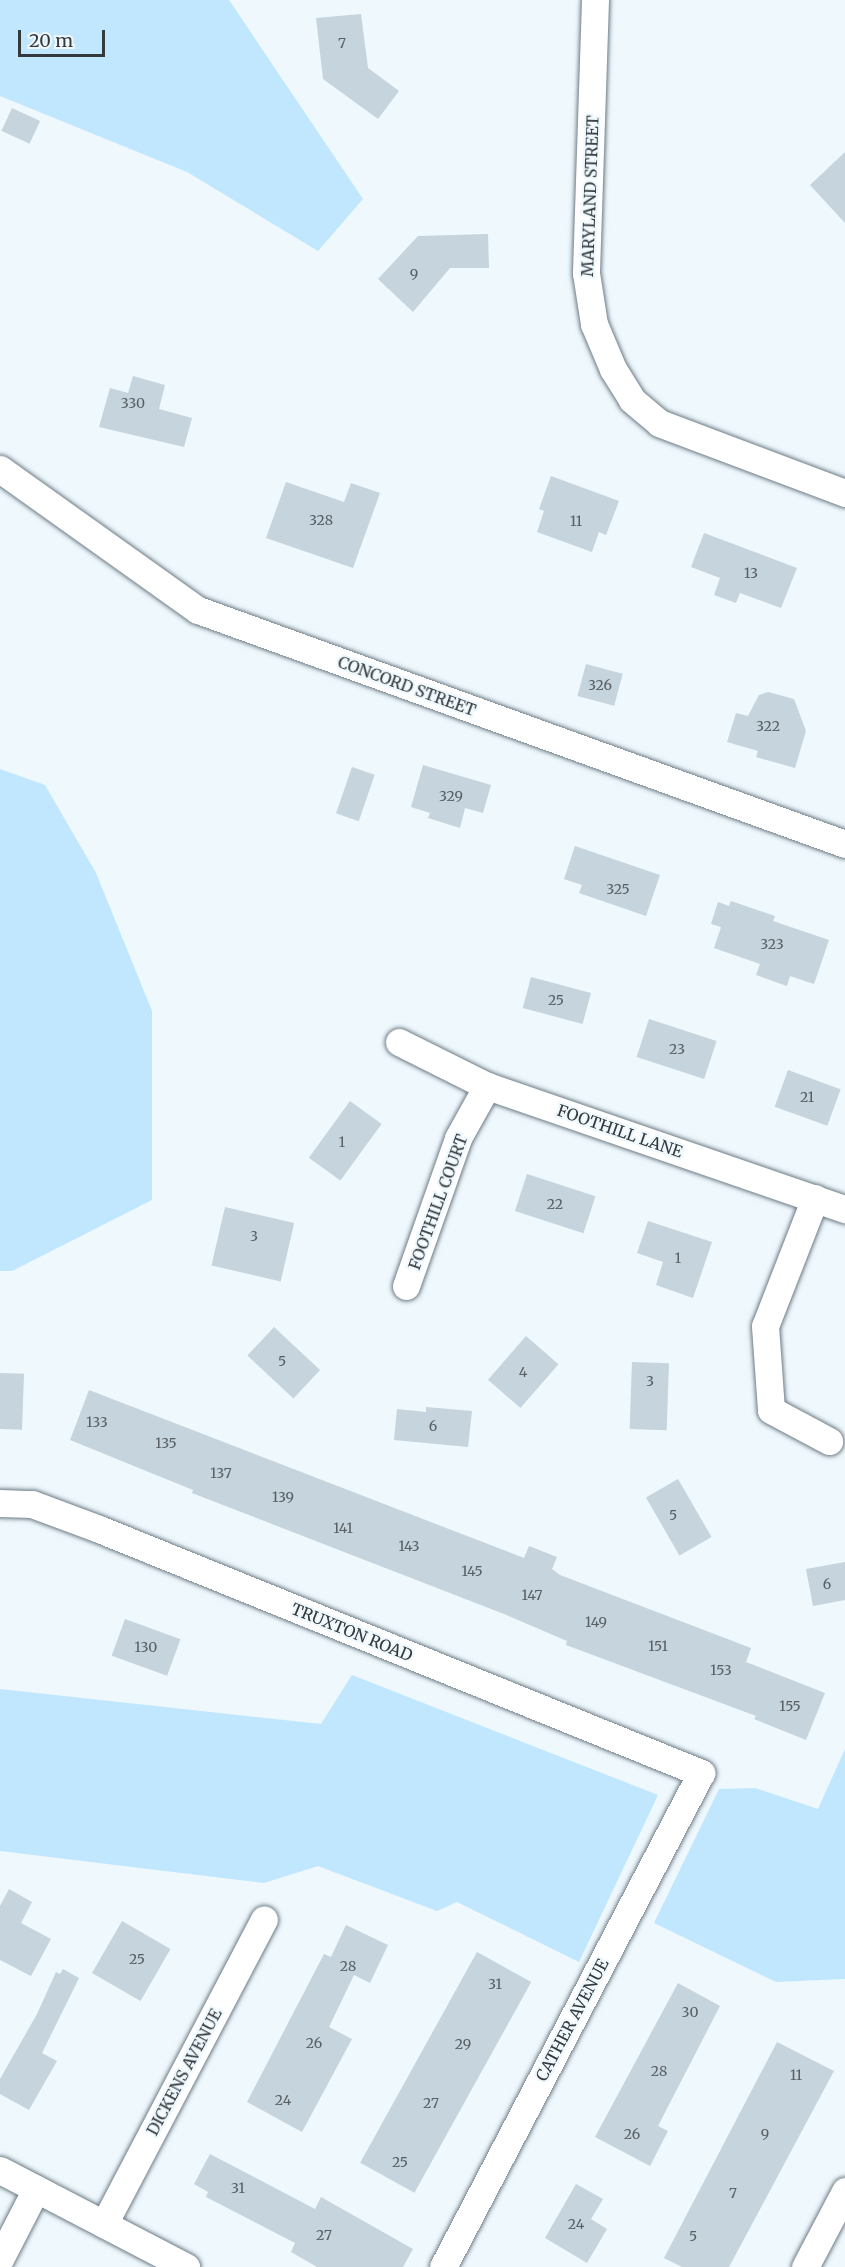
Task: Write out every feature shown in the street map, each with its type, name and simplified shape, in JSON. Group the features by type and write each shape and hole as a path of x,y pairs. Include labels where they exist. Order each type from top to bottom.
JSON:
{"street":[{"name":"MARYLAND STREET","path":"595,0 586,273 594,324 613,369 632,400 658,423 845,493"},
{"name":"CONCORD STREET","path":"0,469 198,610 845,844"},
{"name":"FOOTHILL LANE","path":"399,1042 487,1086 845,1209"},
{"name":"FOOTHILL COURT","path":"406,1286 458,1138 487,1086"},
{"path":"815,1198 765,1326 771,1410 829,1441"},
{"name":"TRUXTON ROAD","path":"0,1503 32,1504 99,1529 701,1773"},
{"name":"CATHER AVENUE","path":"443,2267 701,1773"},
{"name":"DICKENS AVENUE","path":"104,2224 264,1919"},
{"path":"0,2170 186,2267"},
{"path":"0,2259 36,2189"},
{"path":"805,2267 845,2191"}],"shaded area":[{"path":"0,0 229,0 363,199 318,251 187,172 0,96"},
{"path":"0,769 45,785 96,873 152,1011 152,1200 12,1271 0,1271"},
{"path":"352,1675 658,1795 579,1962 457,1902 437,1911 318,1866 264,1883 0,1851 0,1689 321,1724"},
{"path":"845,1749 845,1979 776,1982 654,1923 719,1789 755,1788 818,1809"}],"building":[{"path":"361,14 368,68 399,91 378,119 323,79 316,18"},
{"path":"12,108 40,121 30,144 1,131"},
{"path":"845,152 845,223 810,185"},
{"path":"488,234 489,268 450,268 413,312 378,279 418,236"},
{"path":"133,376 165,385 159,409 192,418 184,447 99,427 110,388 128,393"},
{"path":"551,476 619,501 606,535 599,532 592,552 537,532 544,511 539,509"},
{"path":"286,482 344,502 351,483 380,493 353,568 266,538"},
{"path":"704,533 797,568 781,608 740,593 736,603 714,595 720,578 691,567"},
{"path":"586,664 623,674 614,706 577,696"},
{"path":"768,692 794,699 806,731 795,768 756,757 758,751 727,742 736,713 748,716 759,695"},
{"path":"423,765 491,785 483,813 465,808 460,828 428,818 430,813 411,807"},
{"path":"352,767 375,775 359,821 336,813"},
{"path":"575,846 660,875 646,916 579,893 582,885 564,879"},
{"path":"731,901 775,916 773,921 829,940 814,984 790,976 787,986 756,975 760,964 714,948 721,927 711,924 718,902 729,906"},
{"path":"531,977 591,993 583,1024 523,1008"},
{"path":"649,1019 717,1041 704,1079 637,1057"},
{"path":"788,1070 841,1089 827,1126 775,1107"},
{"path":"350,1101 382,1124 340,1181 309,1158"},
{"path":"527,1174 595,1196 583,1233 515,1211"},
{"path":"225,1207 294,1223 281,1281 212,1265"},
{"path":"648,1221 712,1242 693,1298 656,1285 663,1262 637,1253"},
{"path":"274,1327 320,1370 293,1398 247,1356"},
{"path":"526,1336 558,1364 520,1408 488,1380"},
{"path":"632,1362 669,1363 667,1430 630,1429"},
{"path":"0,1373 24,1374 22,1430 0,1429"},
{"path":"89,1390 524,1558 529,1546 557,1557 552,1569 560,1575 751,1648 746,1662 825,1693 806,1740 754,1719 756,1716 566,1645 567,1641 504,1614 192,1493 193,1490 70,1440"},
{"path":"426,1407 472,1411 468,1447 394,1440 397,1409 426,1412"},
{"path":"678,1479 712,1537 679,1556 646,1498"},
{"path":"845,1562 845,1600 813,1606 806,1569"},
{"path":"125,1619 180,1639 167,1676 112,1656"},
{"path":"9,1889 32,1902 21,1923 51,1939 31,1976 0,1960 0,1906"},
{"path":"122,1921 170,1949 140,2001 92,1973"},
{"path":"346,1925 388,1945 370,1983 354,1975 329,2027 352,2039 302,2132 247,2102 324,1954 331,1957"},
{"path":"477,1952 531,1982 414,2193 360,2163"},
{"path":"63,1969 79,1978 42,2053 57,2061 29,2110 0,2094 0,2079 37,2014 56,1972 60,1974"},
{"path":"678,1983 720,2006 658,2126 668,2131 650,2166 595,2137"},
{"path":"777,2042 834,2071 729,2267 682,2267 664,2258"},
{"path":"210,2154 315,2209 321,2197 413,2249 403,2267 317,2267 291,2252 295,2243 206,2197 208,2192 194,2184"},
{"path":"576,2184 603,2199 591,2219 607,2229 587,2263 545,2238"}]}
